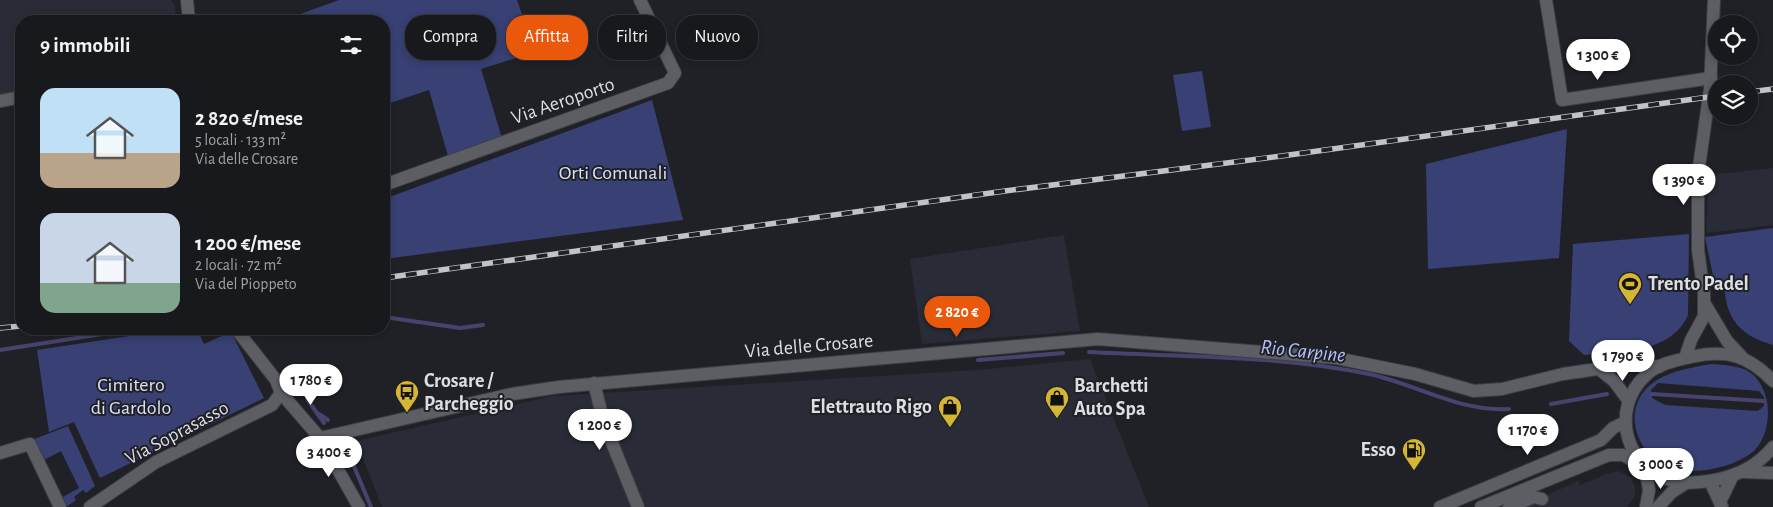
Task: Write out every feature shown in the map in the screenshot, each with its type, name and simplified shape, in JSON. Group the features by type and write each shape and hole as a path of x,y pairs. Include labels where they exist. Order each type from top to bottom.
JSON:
{"street":[{"path":"187,0 188,15"},
{"name":"Via Aeroporto","path":"390,184 668,83 674,73 640,0"},
{"path":"1546,0 1562,100 1708,78"},
{"path":"1710,75 1714,0"},
{"path":"0,102 15,99"},
{"path":"1685,358 1691,340 1704,316 1705,304 1698,228 1698,174 1708,99"},
{"path":"1705,304 1727,341 1773,381"},
{"path":"241,335 276,380 281,393 320,438 358,507"},
{"name":"Via delle Crosare","path":"320,438 512,394 594,383 1098,339 1336,358 1415,374 1474,390 1502,389 1563,374 1639,363 1659,367"},
{"path":"1646,507 1648,490 1645,467 1635,456 1628,442 1624,422 1628,400 1647,374 1659,367 1685,358 1720,353 1773,367"},
{"path":"1599,369 1614,381 1628,400"},
{"path":"594,383 607,430 638,507"},
{"name":"Via Soprasasso","path":"90,507 156,462 272,405 281,393"},
{"path":"1440,507 1601,440 1613,428 1624,422"},
{"path":"0,453 30,444 60,507"},
{"path":"1480,507 1609,454 1623,455 1675,482 1686,483 1710,481 1738,473 1764,458 1773,447"},
{"path":"1738,473 1773,473"},
{"path":"1721,504 1738,473"},
{"path":"1710,481 1721,504"},
{"path":"1658,507 1672,492 1686,483"},
{"path":"1509,507 1534,497 1542,499"}],"shaded area":[{"path":"0,0 171,0 175,6 176,15 15,15 15,92 0,95"},
{"path":"1773,168 1773,225 1706,233 1709,175"},
{"name":"Barchetti Auto Spa","path":"1064,235 1080,331 922,344 910,259"},
{"path":"1090,359 1149,507 382,507 356,441 553,396 978,370"},
{"path":"1619,471 1631,478 1635,487 1635,496 1627,507 1521,507 1578,481 1580,485"}],"green space":[{"path":"339,0 517,0 522,15 506,15 506,60 510,60 481,69 502,138 448,156 429,90 390,103 390,15 298,15"},
{"path":"1202,71 1211,127 1182,131 1173,75"},
{"name":"Orti Comunali","path":"652,100 683,220 390,258 390,197"},
{"path":"1567,129 1559,258 1428,269 1426,164"},
{"path":"1773,228 1773,345 1751,336 1736,324 1728,307 1724,284 1715,285 1705,237"},
{"name":"Trento Padel","path":"1689,234 1688,315 1680,328 1670,337 1657,344 1643,348 1584,355 1569,341 1573,244"},
{"name":"Cimitero di Gardolo","path":"136,335 200,335 204,344 224,335 232,335 264,398 100,478 74,422 49,432 37,350"},
{"path":"1711,364 1727,365 1746,370 1758,381 1767,400 1768,411 1765,432 1755,450 1748,456 1731,464 1702,470 1684,471 1670,468 1658,462 1648,453 1640,441 1636,429 1635,415 1638,402 1645,390 1659,379 1685,369","holes":["1658,383 1759,391 1764,397 1764,406 1758,411 1665,405 1652,398 1651,390"]},
{"path":"68,426 95,486 86,493 83,490 74,497 76,500 66,507 61,498 79,488 61,451 42,461 32,440"}],"waterway":[{"path":"390,318 460,328 483,325"},
{"path":"0,350 96,335"},
{"name":"Rio Carpine","path":"1089,352 1300,363 1386,378 1455,402 1473,406 1509,409"},
{"name":"Rio Carpine","path":"978,360 1063,353"},
{"name":"Rio Carpine","path":"1551,404 1607,394"},
{"name":"Rio Carpine","path":"1652,394 1764,401"},
{"name":"Rio Carpine","path":"307,399 324,423"},
{"name":"Rio Carpine","path":"319,414 328,420"},
{"path":"342,447 353,464 371,507"}],"railway":[{"path":"1758,91 1773,89"},
{"path":"390,277 1005,191 1289,155 1708,97"},
{"path":"0,328 15,327"}],"place":[{"name":"Trento Padel","path":"1630,305"},
{"name":"Crosare / Parcheggio","path":"407,413"},
{"name":"Barchetti Auto Spa","path":"1057,419"},
{"name":"Elettrauto Rigo","path":"950,428"},
{"name":"Esso","path":"1414,471"}]}
